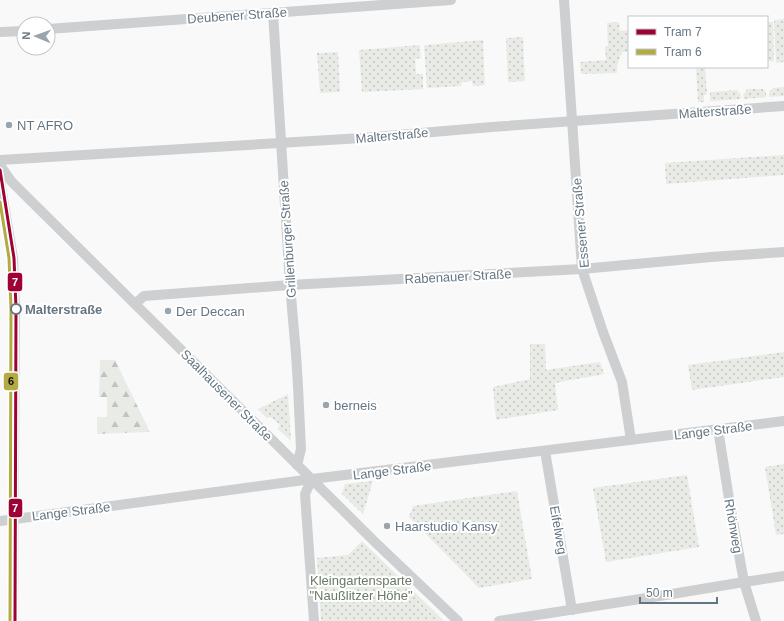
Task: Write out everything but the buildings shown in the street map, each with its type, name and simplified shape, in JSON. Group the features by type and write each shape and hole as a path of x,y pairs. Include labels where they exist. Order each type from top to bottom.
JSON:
{"street":[{"name":"Deubener Straße","path":"56,28 451,0"},
{"name":"Essener Straße","path":"564,0 582,268 603,332 622,382 631,440"},
{"name":"Grillenburger Straße","path":"273,13 290,286 296,354 301,449 297,465"},
{"path":"0,32 16,31"},
{"name":"Malterstraße","path":"0,160 362,138 784,106"},
{"name":"Saalhausener Straße","path":"0,165 11,181 376,543 458,621"},
{"path":"0,181 12,258 14,300 13,621"},
{"name":"Rabenauer Straße","path":"135,304 144,296 582,268 784,252"},
{"name":"Lange Straße","path":"0,520 784,421"},
{"name":"Rhönweg","path":"718,429 744,582 756,621"},
{"name":"Eifelweg","path":"545,451 572,610"},
{"path":"312,480 305,494 314,621"},
{"path":"498,621 784,576"}],"green space":[{"path":"784,19 784,62 776,63 774,20"},
{"path":"619,22 620,31 628,30 628,52 622,52 617,66 617,73 581,74 580,62 606,60 605,47 608,46 607,23"},
{"path":"768,22 773,22 774,61 768,61"},
{"path":"523,37 525,81 508,82 506,38"},
{"path":"483,40 485,85 473,86 472,81 462,82 461,86 427,88 424,45"},
{"path":"420,45 421,58 415,59 416,74 423,74 423,89 362,92 359,50"},
{"path":"338,52 340,92 320,93 317,53"},
{"path":"696,68 705,68 707,94 704,95 704,102 698,102"},
{"path":"784,87 784,96 769,97 769,92 773,88"},
{"path":"747,89 762,89 766,92 766,97 744,99 743,94"},
{"path":"737,90 741,94 741,99 710,101 710,92"},
{"path":"784,155 784,175 666,184 665,163"},
{"path":"530,344 545,344 546,370 600,362 604,374 555,383 558,410 496,420 493,387 530,379"},
{"path":"784,352 784,377 692,390 688,365"},
{"path":"100,360 115,360 150,432 97,434 97,417 107,417 107,397 99,397"},
{"path":"288,394 291,441 278,429 280,425 271,417 267,418 258,409"},
{"path":"784,464 784,534 776,535 765,467"},
{"path":"687,475 699,547 606,562 593,488"},
{"path":"373,481 363,514 342,494 345,484"},
{"path":"517,491 532,579 479,588 409,517 413,506"},
{"name":"Kleingartensparte \"Naußlitzer Höhe\"","path":"362,541 444,621 321,621 317,558 348,555"}],"tram line":[{"name":"7","path":"0,170 14,258 16,308 15,621"},
{"name":"6","path":"0,202 9,258 11,308 10,621"}],"place":[{"name":"NT AFRO","path":"9,125"},
{"name":"Malterstraße","path":"16,309"},
{"name":"Der Deccan","path":"168,311"},
{"name":"berneis","path":"326,405"},
{"name":"Haarstudio Kansy","path":"387,526"}]}
